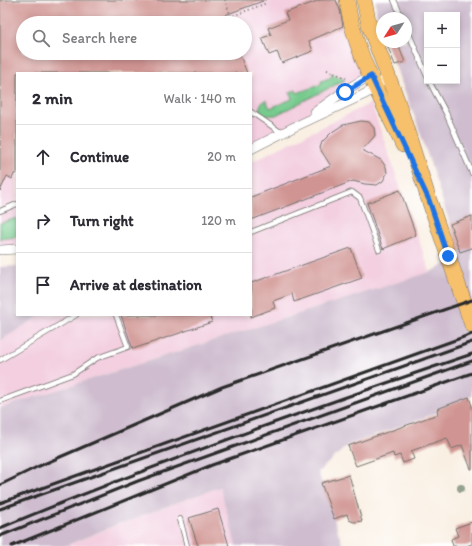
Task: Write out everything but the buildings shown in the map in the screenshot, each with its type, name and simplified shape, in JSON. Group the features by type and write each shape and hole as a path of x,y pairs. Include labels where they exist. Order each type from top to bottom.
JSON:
{"main road":[{"path":"347,0 354,33 373,82 429,200"},
{"path":"363,2 369,25 388,75 472,325"}],"street":[{"path":"294,127 357,83 373,82 388,75"},
{"path":"252,148 363,95 373,82"},
{"path":"0,250 16,249"}],"lane":[{"path":"394,0 399,12"},
{"path":"412,41 424,69"},
{"path":"431,84 446,113 472,173"},
{"path":"252,113 282,133"},
{"path":"252,232 352,192 360,198 378,250"},
{"path":"0,210 16,204"},
{"path":"0,360 74,316"},
{"path":"0,400 72,374 97,358 128,347 116,316"},
{"path":"180,519 187,546"}],"path":[{"path":"224,0 230,16"},
{"path":"233,16 264,4 265,0"}],"shaded area":[{"path":"0,0 345,0 368,74 294,125 252,147 252,72 16,72 16,248 0,249"},
{"path":"376,0 472,0 472,396 436,409 437,413 348,445 318,472 343,546 236,546 220,487 124,523 123,522 65,546 0,546 0,408 430,272 461,257 417,123 388,48 412,48 412,12 376,12"},
{"path":"371,103 430,272 0,408 0,341 39,316 252,316 252,162"},
{"path":"16,266 16,316 39,316 0,341 0,267"},
{"path":"220,487 236,546 66,546 124,522"}],"green space":[{"path":"331,73 345,80 276,115 265,116 260,112 260,105 262,102 266,100 270,108 292,99 290,92 296,90 297,93 322,84 321,81 332,77"},
{"path":"16,218 16,237 0,239 0,223"}],"railway":[{"path":"0,485 37,467 222,387 472,300"},
{"path":"0,503 472,334"},
{"path":"0,509 472,342"},
{"path":"0,528 116,481 234,437 472,354"},
{"path":"0,536 138,481 472,361"},
{"path":"12,546 212,465 472,373"}],"route":[{"path":"345,92 357,83 371,76 429,200 448,256"}]}
